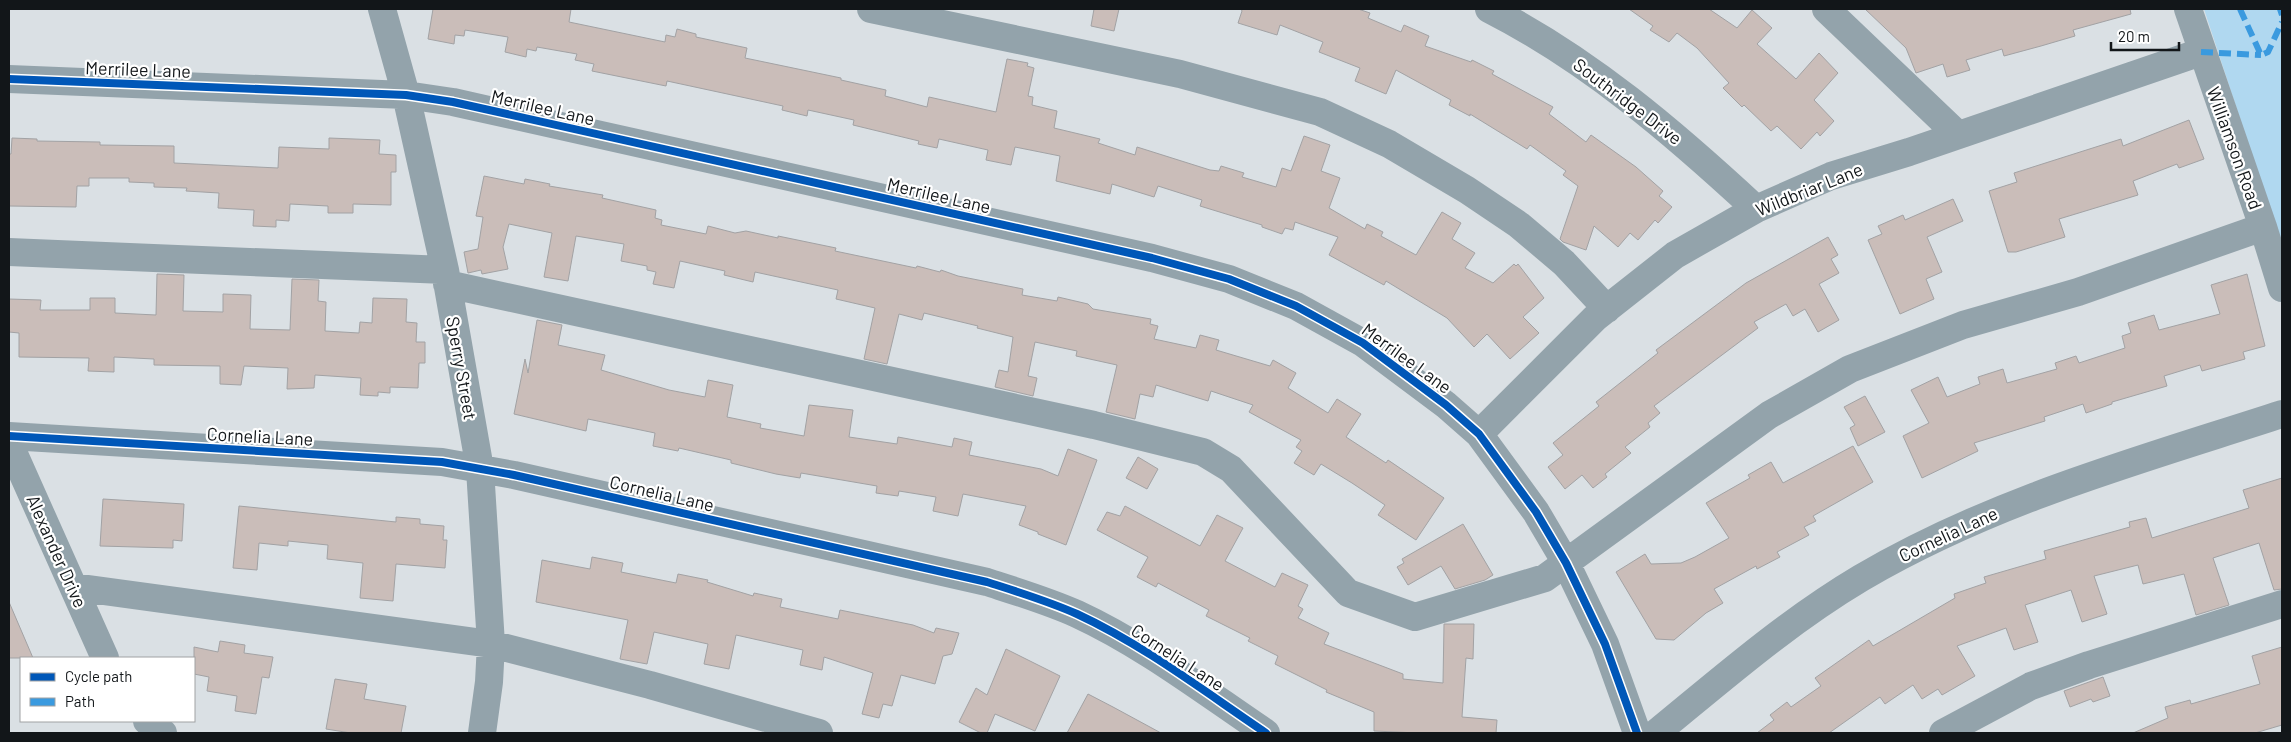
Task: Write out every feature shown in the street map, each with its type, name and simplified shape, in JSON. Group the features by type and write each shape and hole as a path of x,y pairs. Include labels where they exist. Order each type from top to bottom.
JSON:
{"street":[{"name":"Sperry Street","path":"382,9 406,95 446,277 480,469 491,644 489,682 482,733"},
{"path":"871,9 1180,74 1320,112 1388,144 1467,190 1518,225 1564,263 1606,309"},
{"name":"Southridge Drive","path":"1489,9 1518,24 1606,81 1662,124 1756,209"},
{"path":"1826,9 1958,135"},
{"name":"Williamson Road","path":"2188,9 2282,288"},
{"name":"Wildbriar Lane","path":"1479,434 1606,309 1675,255 1756,209 1831,176 2201,52"},
{"name":"Merrilee Lane","path":"9,79 406,95 453,102 1152,258 1229,279 1296,306 1363,343 1446,405 1479,434 1536,512 1566,563 1605,644 1638,733"},
{"path":"9,252 446,277 1094,425 1203,452 1231,469 1348,593 1416,617 1544,578 1769,414 1850,369 1963,325 2078,292 2263,227"},
{"name":"Cornelia Lane","path":"1656,733 1801,617 1859,579 1910,550 1984,516 2061,485 2282,414"},
{"name":"Cornelia Lane","path":"9,436 442,462 987,582 1035,597 1078,615 1125,640 1266,733"},
{"name":"Alexander Drive","path":"9,443 105,657"},
{"path":"74,587 491,644 650,685 819,733"},
{"path":"1943,733 2031,686 2098,662 2282,604"},
{"path":"148,722 163,733"}],"shaded area":[{"path":"2204,9 2282,9 2282,247"}],"building":[{"path":"433,9 571,9 569,22 665,42 666,35 675,37 677,29 696,34 696,37 747,48 745,58 841,78 841,80 886,90 885,96 927,107 929,97 996,112 1007,59 1028,63 1027,66 1034,68 1028,96 1033,97 1032,105 1057,111 1054,128 1100,139 1098,143 1135,155 1137,147 1210,170 1219,171 1221,166 1244,173 1242,177 1276,187 1282,168 1291,171 1304,136 1330,145 1321,171 1340,178 1329,208 1365,229 1367,224 1383,232 1381,236 1416,255 1442,212 1461,223 1452,239 1475,253 1465,268 1493,283 1514,264 1516,266 1518,264 1544,298 1523,317 1539,333 1510,359 1487,334 1474,347 1447,318 1386,281 1384,285 1329,255 1338,237 1295,222 1293,230 1285,228 1282,234 1262,227 1262,225 1200,206 1202,200 1158,186 1154,197 1112,184 1110,194 1056,181 1060,156 1015,147 1011,165 986,160 988,150 939,139 937,148 918,144 919,141 853,125 854,120 808,110 807,116 782,110 783,106 667,81 666,86 592,71 594,64 575,60 577,54 537,47 536,51 527,49 526,57 505,52 508,37 465,30 464,36 455,35 454,44 428,39"},
{"path":"1094,9 1119,9 1114,31 1091,26"},
{"path":"1241,9 1358,9 1370,13 1368,18 1401,32 1404,25 1429,36 1425,46 1471,62 1472,60 1494,71 1492,74 1553,107 1549,114 1586,142 1591,135 1636,167 1663,191 1659,196 1672,207 1658,223 1655,220 1638,240 1630,233 1618,247 1594,226 1586,250 1563,242 1560,239 1578,186 1563,175 1566,171 1530,145 1527,149 1470,114 1470,116 1449,105 1451,100 1396,70 1386,94 1355,81 1360,68 1319,52 1323,42 1280,25 1277,35 1238,23"},
{"path":"1629,9 1709,9 1737,28 1752,10 1772,28 1757,44 1796,79 1819,53 1838,73 1814,100 1834,121 1820,136 1817,132 1801,149 1777,126 1771,131 1744,105 1742,107 1723,88 1729,83 1697,48 1677,33 1669,42 1650,30 1653,26"},
{"path":"1865,9 2130,9 2131,14 2073,30 2075,36 2041,46 2004,56 2002,49 1966,60 1970,70 1947,77 1943,64 1916,73 1906,48"},
{"path":"2189,120 2204,159 2179,168 2177,164 2133,181 2138,195 2059,219 2065,237 2016,252 2008,252 1989,191 2017,182 2014,173 2121,139 2123,146"},
{"path":"12,138 37,139 37,141 100,142 100,145 174,146 174,163 278,168 279,147 329,149 329,138 380,140 379,154 396,155 396,172 391,172 391,205 353,204 353,213 328,213 328,206 290,204 289,221 276,220 276,227 253,226 254,210 218,208 219,193 186,191 187,188 154,187 154,183 129,182 129,178 89,178 89,186 77,186 76,207 9,206 9,154 11,154"},
{"path":"484,176 524,184 525,179 550,184 549,186 603,195 602,198 656,210 655,218 662,220 661,225 706,234 708,226 735,233 746,231 778,238 778,236 836,248 835,251 916,268 917,266 940,272 941,270 958,276 1023,289 1022,295 1057,301 1058,297 1088,304 1093,309 1151,319 1150,324 1158,326 1154,339 1196,348 1200,335 1219,340 1216,350 1270,366 1273,360 1296,373 1288,388 1328,413 1337,399 1361,414 1346,437 1386,463 1388,460 1444,498 1416,540 1378,515 1385,505 1352,483 1321,464 1314,475 1294,463 1302,451 1296,447 1301,440 1249,412 1253,405 1211,391 1208,401 1156,385 1153,397 1140,394 1135,419 1106,412 1117,365 1076,356 1077,351 1035,342 1028,376 1037,378 1033,396 995,387 999,370 1008,372 1013,337 977,328 978,326 924,313 922,320 899,314 887,364 864,359 875,308 836,299 838,290 755,272 753,282 724,275 725,271 680,261 674,288 653,284 656,272 647,270 647,266 621,261 624,244 576,236 568,281 544,277 552,233 509,224 503,247 508,269 482,274 481,270 468,273 464,252 478,249 483,217 476,216"},
{"path":"1953,199 1963,221 1927,237 1942,272 1926,279 1934,299 1900,314 1868,240 1882,234 1878,226 1903,215 1905,220"},
{"path":"1828,237 1838,255 1831,259 1839,273 1819,284 1839,320 1818,332 1805,309 1793,316 1786,304 1754,322 1758,328 1654,406 1660,413 1648,423 1650,427 1625,447 1631,453 1605,474 1607,477 1593,488 1582,475 1565,489 1548,467 1563,455 1553,443 1599,406 1596,402 1658,353 1656,350 1746,283"},
{"path":"157,274 184,275 183,311 223,312 223,294 251,295 250,329 290,330 292,279 319,280 318,301 326,302 325,331 359,333 360,322 372,323 373,298 407,299 406,322 417,323 416,342 425,342 425,363 419,363 418,388 390,387 390,393 378,392 378,396 360,395 361,378 315,375 314,388 287,389 288,368 244,366 241,385 220,384 220,366 154,365 154,359 114,357 114,372 88,371 89,358 19,357 19,333 9,332 9,299 41,300 40,310 90,310 90,298 115,298 115,313 156,315"},
{"path":"2247,274 2265,346 2243,352 2245,359 2202,371 2200,365 2164,376 2167,386 2112,402 2112,404 2086,413 2083,404 2044,417 2045,421 1974,443 1978,451 1922,478 1903,436 1929,423 1911,390 1938,377 1947,397 1980,384 1978,377 2003,369 2007,383 2057,369 2055,363 2076,356 2079,363 2125,348 2122,336 2131,333 2128,323 2154,315 2159,330 2220,314 2211,285"},
{"path":"537,320 562,325 558,345 605,355 601,370 669,390 705,397 708,380 733,385 727,417 761,424 760,428 804,436 809,405 853,410 849,437 897,444 898,437 952,447 954,438 972,442 969,455 1041,469 1058,476 1068,449 1097,460 1066,545 1019,525 1026,506 963,494 958,516 933,511 936,497 899,491 898,496 876,493 877,486 801,473 800,478 776,474 731,463 731,460 679,448 678,451 653,446 655,433 588,419 586,431 514,414 525,359 528,373"},
{"path":"1865,396 1885,432 1858,446 1850,428 1855,425 1844,407"},
{"path":"1853,446 1873,482 1813,516 1816,521 1804,527 1809,535 1777,552 1780,557 1757,569 1756,566 1714,589 1723,603 1706,613 1674,640 1656,639 1616,572 1645,554 1651,564 1681,563 1729,538 1706,503 1750,478 1748,475 1771,462 1783,483"},
{"path":"1138,457 1158,469 1147,489 1126,478"},
{"path":"2282,478 2282,589 2274,590 2259,543 2213,558 2229,605 2196,615 2184,574 2143,584 2138,565 2094,576 2107,614 2082,622 2071,590 2025,605 2038,642 2014,650 2006,628 1957,646 1975,676 1942,695 1938,689 1922,699 1913,685 1885,704 1880,697 1829,733 1757,733 1774,720 1770,715 1787,702 1791,707 1821,686 1815,678 1869,640 1873,646 1955,598 1954,594 1986,583 1984,577 2046,559 2044,551 2130,527 2129,522 2146,518 2152,538 2249,508 2243,490"},
{"path":"103,499 184,504 182,541 173,540 173,548 100,546"},
{"path":"239,506 396,522 396,517 420,519 420,524 444,526 443,540 447,540 445,568 396,564 393,601 360,598 363,563 327,559 328,545 288,541 288,546 259,543 257,570 233,568"},
{"path":"1125,506 1200,546 1217,515 1243,528 1225,561 1275,587 1282,573 1308,585 1298,606 1303,609 1298,618 1329,633 1324,644 1403,674 1403,679 1443,683 1444,624 1474,624 1473,659 1466,658 1462,717 1497,720 1496,733 1374,731 1374,712 1326,692 1327,690 1275,664 1278,656 1248,641 1250,638 1206,616 1209,610 1158,583 1156,587 1137,577 1148,557 1097,530 1107,512 1120,516"},
{"path":"1463,524 1493,575 1485,580 1455,589 1441,566 1408,585 1397,567 1404,563 1402,559"},
{"path":"592,557 623,563 621,572 676,583 678,574 708,580 707,582 753,596 754,593 782,599 780,607 838,619 840,610 913,625 934,633 936,628 959,633 952,654 943,656 935,684 901,675 892,706 883,704 879,718 862,714 873,673 824,657 822,670 800,665 803,650 736,635 729,669 704,664 708,644 654,632 647,664 620,659 628,620 536,602 542,560 590,569"},
{"path":"9,602 33,657 9,658"},
{"path":"220,641 245,645 244,653 273,657 269,678 262,677 256,714 235,711 237,696 207,691 209,677 195,674 194,647 218,652"},
{"path":"2282,647 2282,725 2255,733 2133,733 2168,718 2165,707 2190,700 2191,704 2260,684 2252,656"},
{"path":"1006,649 1060,676 1035,731 995,714 987,733 981,733 959,722 976,688 987,695"},
{"path":"2103,677 2110,696 2093,702 2091,699 2070,707 2064,691"},
{"path":"335,679 367,684 364,699 406,706 401,733 351,733 326,729"},
{"path":"1088,694 1113,707 1161,733 1067,733"}],"marked path":[{"path":"2240,9 2261,55 2268,52 2282,22"},
{"path":"2280,9 2282,15"},
{"path":"2201,52 2261,55"}],"cycle path":[{"path":"9,79 406,95 453,102 1152,258 1229,279 1296,306 1363,343 1446,405 1479,434 1536,512 1566,563 1605,644 1637,733"},
{"path":"9,436 442,462 514,475 987,582 1055,605 1102,626 1150,654 1266,733"}]}
